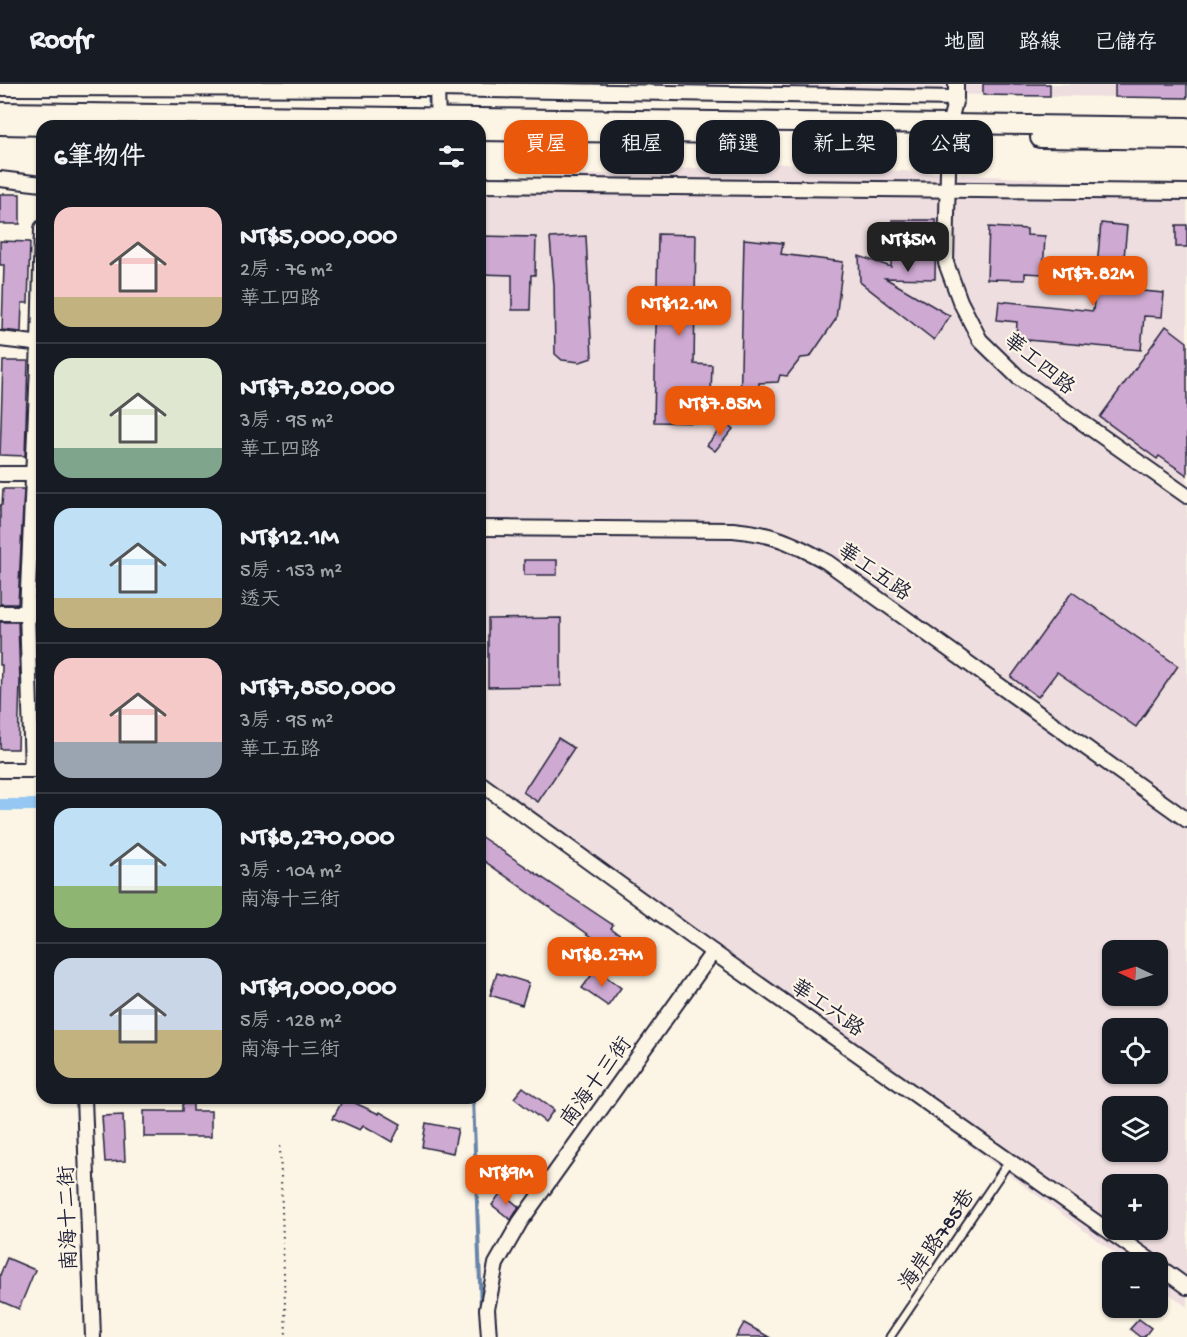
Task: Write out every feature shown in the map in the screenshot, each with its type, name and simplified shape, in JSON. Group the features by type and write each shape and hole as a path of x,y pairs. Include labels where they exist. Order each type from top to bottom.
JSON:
{"main road":[{"path":"0,112 350,120"},
{"path":"486,123 909,130"},
{"path":"0,125 36,126"},
{"path":"993,130 1187,127"},
{"path":"486,131 909,131"},
{"path":"993,133 1187,140"}],"street":[{"path":"437,86 437,120"},
{"path":"0,88 437,86 956,91"},
{"name":"華工四路","path":"951,120 956,91"},
{"name":"華工四路","path":"948,174 946,263 960,301 980,340 1019,378 1187,496"},
{"path":"0,179 36,182"},
{"path":"486,185 1187,192"},
{"path":"0,339 36,343"},
{"path":"0,474 36,474"},
{"path":"36,499 27,612 36,754"},
{"name":"華工五路","path":"486,528 733,530 763,533 793,543 827,562 1187,820"},
{"path":"0,613 36,613"},
{"path":"0,770 36,770"},
{"name":"華工六路","path":"486,787 713,952 1139,1252"},
{"name":"南海十三街","path":"489,1337 487,1309 496,1264 520,1222 713,952"},
{"name":"南海十二街","path":"84,1104 93,1337"},
{"path":"1168,1273 1187,1287"}],"lane":[{"name":"海岸路785巷","path":"890,1337 1010,1160"}],"path":[{"path":"280,1146 286,1337"}],"shaded area":[{"path":"440,84 1187,84 1187,98 745,91"},
{"path":"780,164 792,164 792,174 897,174 897,171 909,171 909,174 953,174 1187,188 1187,1307 1168,1293 1168,1252 1113,1252 486,787 486,182 602,174 684,174 684,169 696,168 696,174 780,174"}],"building":[{"path":"983,84 1050,84 1050,96 983,95"},
{"path":"1115,84 1187,84 1187,98 1115,97"},
{"path":"0,194 20,194 20,224 0,224"},
{"path":"892,220 936,220 935,279 885,278 950,316 934,340 860,282 859,256 891,267"},
{"path":"1101,223 1127,226 1121,289 1164,293 1162,317 1144,316 1141,350 1016,339 1017,322 997,320 999,301 1093,311"},
{"path":"1176,225 1187,225 1187,247 1176,247"},
{"path":"989,227 1027,229 1027,235 1045,236 1043,274 1025,273 1025,280 987,279"},
{"path":"658,234 696,235 694,364 712,365 710,423 654,422"},
{"path":"486,236 536,237 535,275 531,275 530,310 512,310 512,275 486,274"},
{"path":"586,236 592,358 580,362 562,360 555,354 554,285 550,238"},
{"path":"744,239 783,243 781,254 843,262 836,319 810,357 801,358 787,376 780,375 778,382 759,383 759,411 740,411"},
{"path":"0,241 30,242 28,303 22,303 21,332 2,330 4,265 0,265"},
{"path":"1166,326 1187,342 1187,475 1159,456 1157,459 1100,417"},
{"path":"3,361 28,361 25,456 0,455"},
{"path":"725,423 733,429 715,451 707,445"},
{"path":"3,489 24,489 18,604 0,604 0,505 2,505"},
{"path":"524,560 557,560 557,575 524,575"},
{"path":"1072,592 1178,666 1136,727 1057,672 1038,697 1011,677"},
{"path":"561,618 561,686 488,687 488,619"},
{"path":"0,622 18,622 20,681 18,749 0,749 2,665 0,665"},
{"path":"558,738 574,748 538,802 523,792"},
{"path":"486,840 613,925 611,928 640,948 629,963 486,862"},
{"path":"596,969 621,988 608,1006 582,988"},
{"path":"497,973 529,983 522,1005 490,995"},
{"path":"523,1087 554,1110 545,1122 514,1098"},
{"path":"182,1104 193,1104 193,1111 211,1111 211,1137 144,1137 144,1111 182,1111"},
{"path":"341,1104 357,1104 379,1114 380,1112 401,1124 392,1142 363,1125 360,1130 333,1118"},
{"path":"123,1115 125,1161 105,1162 102,1116"},
{"path":"426,1123 458,1129 453,1153 422,1147"},
{"path":"501,1192 519,1207 511,1220 492,1205"},
{"path":"7,1258 35,1270 19,1309 0,1301 0,1275"},
{"path":"1139,1319 1151,1328 1144,1337 1140,1337 1130,1329"},
{"path":"744,1323 769,1337 736,1337"}],"waterway":[{"path":"429,91 430,113"},
{"path":"0,805 36,805"},
{"path":"473,1104 481,1309"}]}
